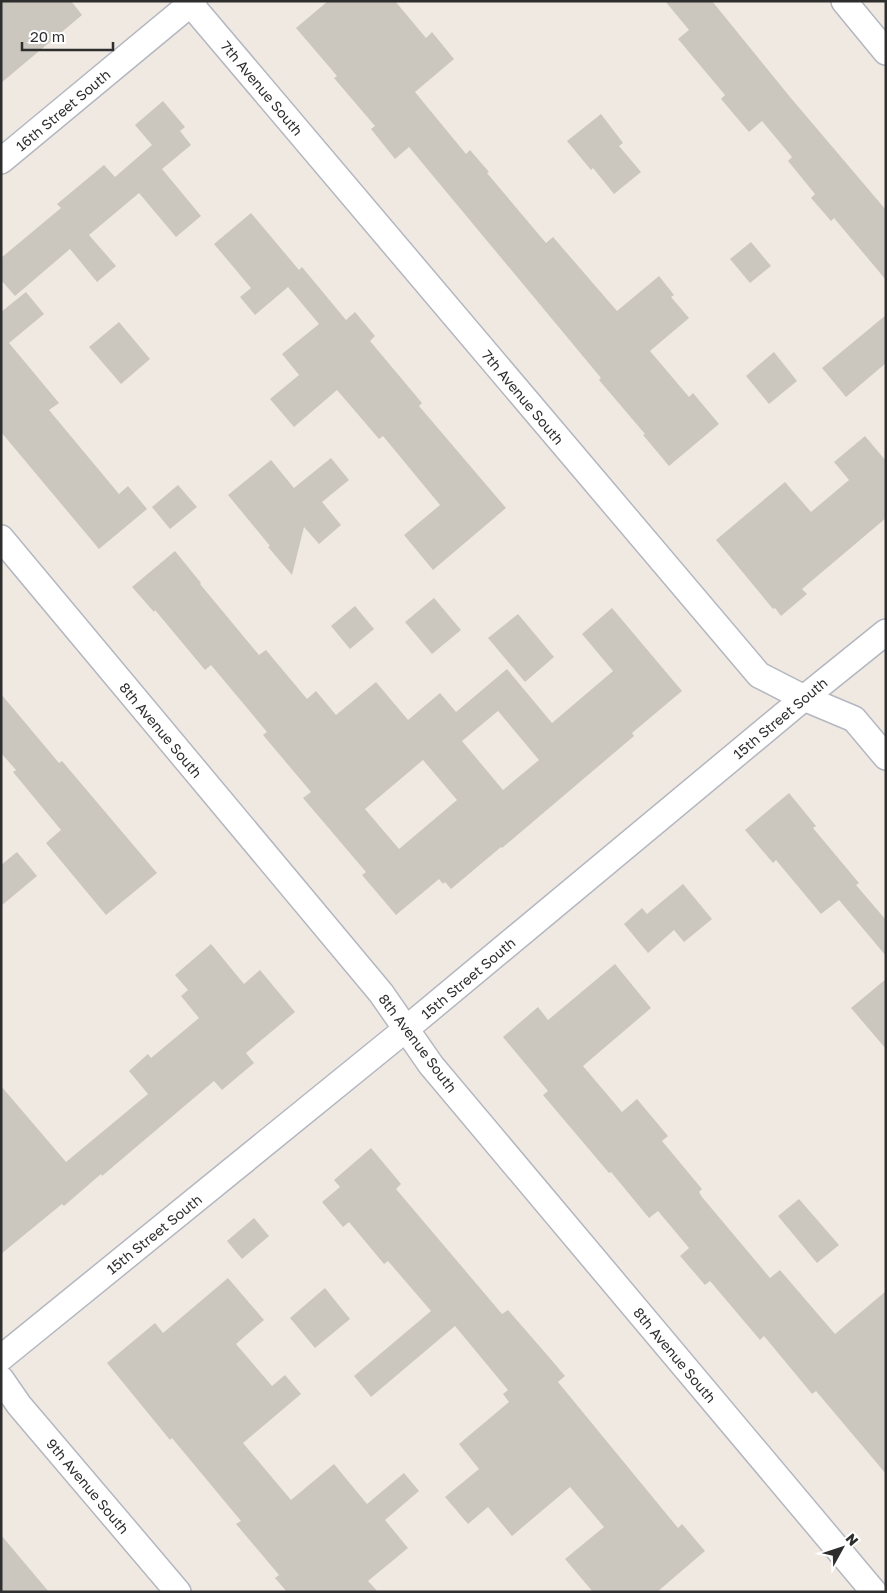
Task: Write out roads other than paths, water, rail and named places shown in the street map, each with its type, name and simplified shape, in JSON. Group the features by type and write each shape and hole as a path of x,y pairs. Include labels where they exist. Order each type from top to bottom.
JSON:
{"street":[{"path":"844,1 886,52"},
{"name":"16th Street South","path":"1,162 191,2"},
{"name":"7th Avenue South","path":"191,2 759,675 804,698 854,719 886,757"},
{"name":"8th Avenue South","path":"1,538 381,993 431,1065 874,1592"},
{"name":"15th Street South","path":"1,1358 406,1029 886,632"},
{"name":"9th Avenue South","path":"1,1379 20,1405 178,1592"}]}
